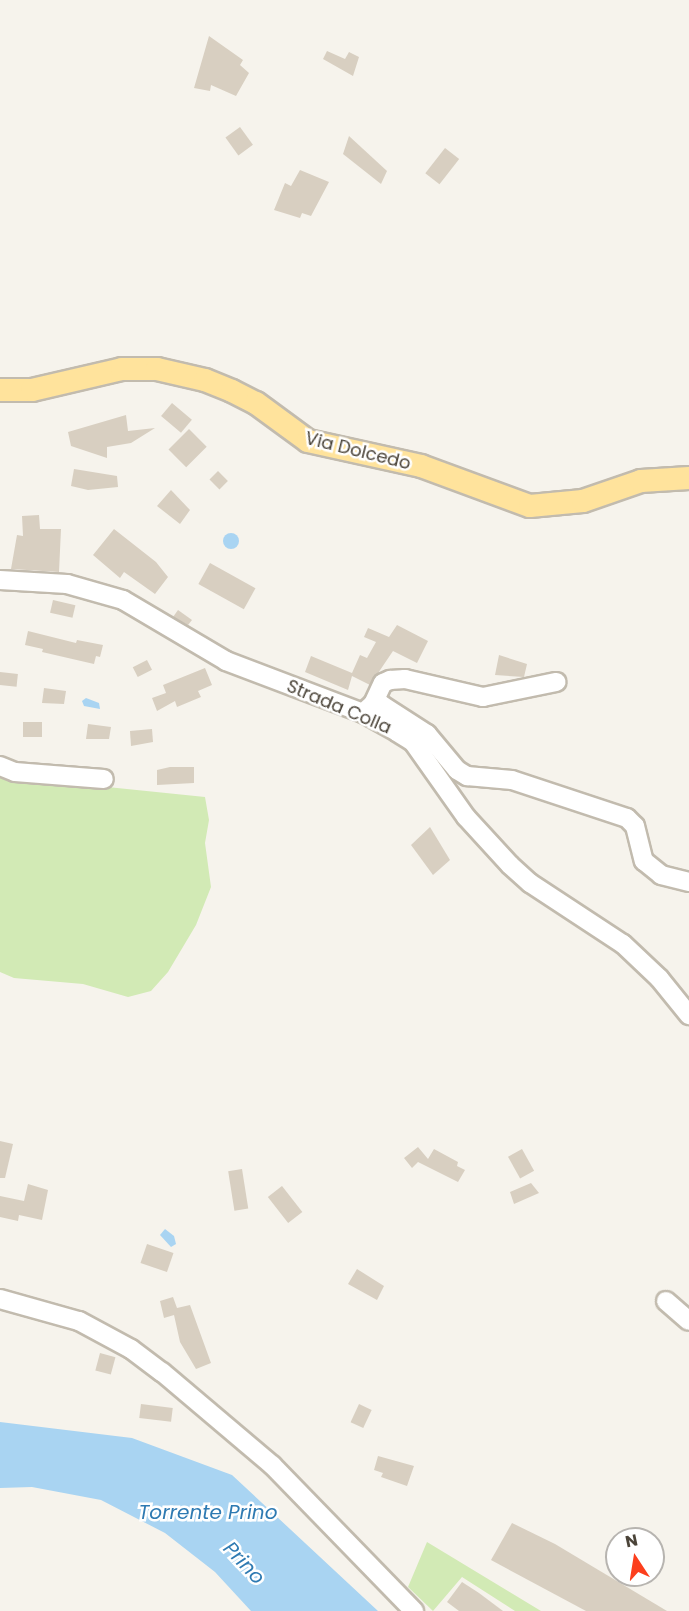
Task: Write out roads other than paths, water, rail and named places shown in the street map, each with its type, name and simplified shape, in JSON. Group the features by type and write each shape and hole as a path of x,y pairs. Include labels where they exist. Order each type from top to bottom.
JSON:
{"main road":[{"name":"Via Dolcedo","path":"0,390 32,390 122,369 157,369 205,380 232,391 256,403 308,441 421,466 530,506 583,501 641,481 689,478"}],"street":[{"name":"Strada Colla","path":"0,580 67,584 123,600 226,661 368,709 413,742 466,817 510,865 530,883 623,944 659,978 689,1015"},
{"path":"368,709 377,691 390,680 405,679 483,697 556,682"},
{"path":"368,709 382,705 427,734 457,770 467,776 512,780 627,818 635,826 644,861 661,875 689,882"},
{"path":"0,766 15,772 104,779"},
{"path":"0,1299 79,1321 131,1349 162,1372 272,1465 414,1611"},
{"path":"666,1301 689,1321"}],"water":[{"path":"231,533 237,535 239,541 237,547 231,549 225,547 223,541 225,535"},
{"path":"86,698 99,703 100,709 84,706 82,701"},
{"path":"165,1229 174,1236 176,1244 171,1247 160,1235"},
{"name":"Torrente Prino","path":"0,1422 132,1438 232,1475 378,1611 251,1611 215,1572 165,1533 101,1500 32,1487 0,1488"}],"water label":[{"name":"Prino","path":"244,1563"}]}
